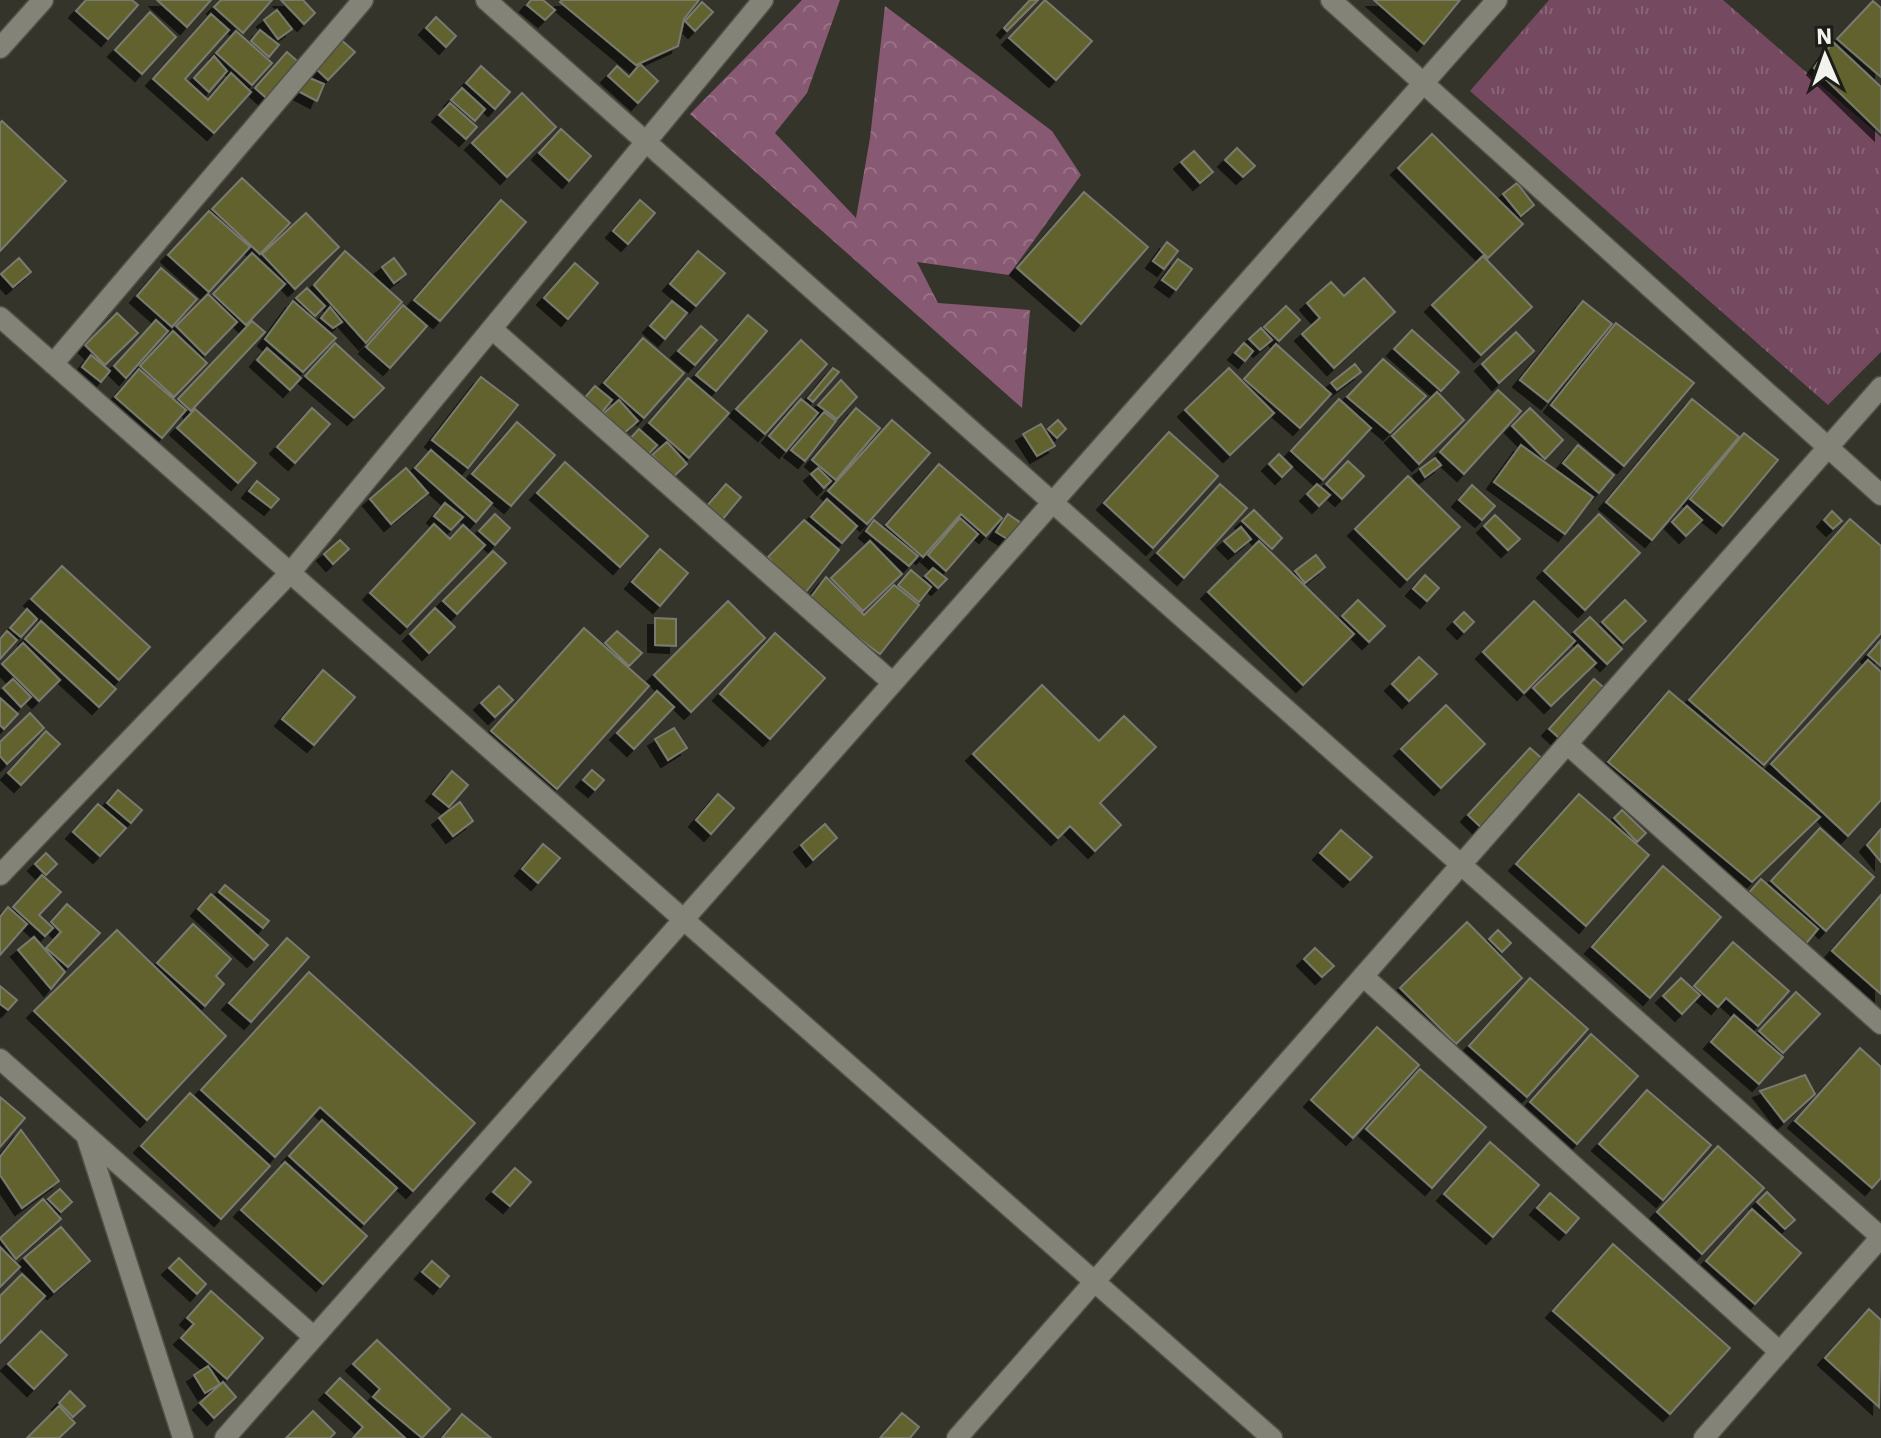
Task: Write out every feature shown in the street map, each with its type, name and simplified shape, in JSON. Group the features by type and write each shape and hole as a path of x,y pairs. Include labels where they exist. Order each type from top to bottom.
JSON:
{"street":[{"path":"0,48 43,0"},
{"path":"53,364 363,0"},
{"path":"486,0 1881,1237 1704,1438"},
{"path":"0,875 290,573 763,0"},
{"path":"1331,0 1881,495"},
{"path":"225,1438 1497,0"},
{"path":"0,317 1272,1438"},
{"path":"492,329 893,683"},
{"path":"957,1438 1881,387"},
{"path":"1567,744 1881,1024"},
{"path":"1363,976 1780,1352"},
{"path":"0,1059 314,1337"},
{"path":"86,1135 183,1438"}],"green space":[{"path":"802,0 840,0 807,93 775,133 856,218 870,138 885,6 1052,131 1081,175 1009,275 917,262 938,303 1030,310 1022,408 690,114"},
{"path":"1549,0 1723,0 1881,137 1881,352 1828,405 1470,91"}],"building":[{"path":"86,0 132,0 138,5 108,39 76,11"},
{"path":"157,0 211,0 187,27"},
{"path":"221,0 272,0 243,33 214,7"},
{"path":"281,0 303,0 315,13 304,24"},
{"path":"531,0 543,0 555,10 545,20 527,5"},
{"path":"699,0 684,19 678,46 636,65 560,2"},
{"path":"1030,0 1038,0 1007,31 1004,28"},
{"path":"1045,0 1092,41 1056,80 1009,38"},
{"path":"1374,0 1460,0 1424,44"},
{"path":"1873,1 1881,8 1881,77 1837,39"},
{"path":"702,2 713,12 695,31 685,21"},
{"path":"277,10 292,29 278,39 264,20"},
{"path":"150,12 176,37 142,74 115,50"},
{"path":"211,14 229,30 185,79 208,100 231,73 251,92 214,133 153,79"},
{"path":"436,17 456,36 446,47 426,28"},
{"path":"260,30 279,45 269,57 251,41"},
{"path":"236,31 272,63 252,85 216,53"},
{"path":"338,37 355,52 328,80 312,65"},
{"path":"1833,42 1881,87 1881,133 1814,68"},
{"path":"287,52 303,66 271,102 255,88"},
{"path":"214,56 227,71 209,92 194,78"},
{"path":"640,64 658,81 638,103 608,76 617,66 629,77"},
{"path":"481,66 510,92 495,109 466,83"},
{"path":"305,76 324,84 317,101 298,91"},
{"path":"462,88 485,109 475,121 451,100"},
{"path":"522,93 556,127 507,177 472,143"},
{"path":"450,103 477,127 466,139 439,115"},
{"path":"2,121 66,181 0,251 0,123"},
{"path":"561,129 591,156 569,181 539,153"},
{"path":"1432,134 1523,224 1488,258 1398,168"},
{"path":"1237,148 1255,166 1243,177 1225,160"},
{"path":"1194,151 1213,172 1200,183 1181,162"},
{"path":"242,178 290,223 260,254 212,209"},
{"path":"1517,183 1534,205 1521,216 1503,194"},
{"path":"1084,192 1148,247 1081,324 1017,268"},
{"path":"501,200 526,222 440,321 414,300"},
{"path":"640,200 655,213 628,244 613,231"},
{"path":"209,211 250,247 209,292 168,255"},
{"path":"306,213 339,247 295,289 262,254"},
{"path":"1167,242 1178,251 1164,269 1153,261"},
{"path":"345,251 402,302 366,343 314,285"},
{"path":"698,251 725,273 696,306 670,284"},
{"path":"252,253 285,284 246,325 213,294"},
{"path":"1483,256 1532,307 1481,355 1432,305"},
{"path":"19,258 31,272 13,287 1,274"},
{"path":"394,258 406,274 394,283 382,267"},
{"path":"1178,259 1192,269 1176,290 1162,280"},
{"path":"575,263 598,283 568,319 544,298"},
{"path":"161,268 197,299 172,327 137,296"},
{"path":"1364,278 1395,312 1334,368 1302,334 1320,318 1307,303 1331,282 1344,296"},
{"path":"307,288 325,306 315,316 296,298"},
{"path":"208,294 237,322 205,355 176,326"},
{"path":"293,301 336,338 303,372 265,339"},
{"path":"672,301 687,313 665,339 650,326"},
{"path":"1583,301 1612,324 1548,402 1520,380"},
{"path":"403,305 427,326 390,368 366,347"},
{"path":"1286,306 1300,320 1279,341 1264,327"},
{"path":"330,307 342,322 333,328 321,318"},
{"path":"117,313 138,333 105,365 85,345"},
{"path":"748,315 767,331 716,391 696,375"},
{"path":"156,320 168,331 126,378 114,366"},
{"path":"252,321 265,332 191,411 178,399"},
{"path":"1616,323 1694,383 1624,466 1551,405"},
{"path":"701,326 717,340 695,365 678,351"},
{"path":"1261,328 1272,340 1260,350 1249,339"},
{"path":"1412,330 1459,372 1441,391 1394,349"},
{"path":"173,331 207,363 174,397 140,366"},
{"path":"1516,332 1534,351 1499,383 1482,364"},
{"path":"643,338 684,373 644,418 604,383"},
{"path":"801,340 827,364 765,434 736,409"},
{"path":"335,343 384,388 354,418 305,376"},
{"path":"1244,343 1253,351 1245,361 1235,353"},
{"path":"1276,344 1331,394 1300,428 1244,379"},
{"path":"267,348 301,378 290,390 257,360"},
{"path":"91,355 110,371 101,382 82,367"},
{"path":"1383,359 1426,396 1390,433 1347,397"},
{"path":"1355,364 1361,372 1337,390 1331,383"},
{"path":"833,368 839,372 813,402 808,398"},
{"path":"1229,368 1274,413 1230,455 1185,410"},
{"path":"139,369 186,410 162,438 115,397"},
{"path":"481,377 518,405 468,468 432,440"},
{"path":"688,378 729,413 689,458 649,423"},
{"path":"841,380 857,397 837,419 818,405"},
{"path":"595,386 612,400 598,417 581,402"},
{"path":"1498,390 1521,411 1464,474 1440,452"},
{"path":"1437,392 1464,420 1419,464 1392,436"},
{"path":"801,399 818,413 786,451 769,436"},
{"path":"1339,399 1371,428 1323,480 1291,451"},
{"path":"1692,399 1739,437 1652,540 1606,502"},
{"path":"619,400 638,421 623,434 604,413"},
{"path":"312,408 330,424 295,463 277,447"},
{"path":"856,408 880,428 836,480 812,460"},
{"path":"1530,408 1563,440 1545,459 1512,426"},
{"path":"195,409 256,463 238,483 177,428"},
{"path":"824,412 836,421 805,461 791,450"},
{"path":"892,420 930,453 867,524 828,491"},
{"path":"1058,420 1066,429 1057,438 1048,429"},
{"path":"517,422 555,455 511,506 472,474"},
{"path":"1041,424 1055,446 1037,456 1023,434"},
{"path":"639,429 657,445 646,457 627,442"},
{"path":"1169,432 1218,476 1153,548 1104,503"},
{"path":"1744,433 1778,460 1723,526 1690,499"},
{"path":"667,442 687,464 673,477 652,455"},
{"path":"1521,445 1593,497 1565,534 1494,482"},
{"path":"1578,445 1614,475 1599,493 1563,463"},
{"path":"431,450 492,503 476,522 415,468"},
{"path":"1279,454 1292,467 1282,477 1269,464"},
{"path":"1435,458 1441,465 1425,477 1420,469"},
{"path":"1348,461 1364,476 1342,499 1326,484"},
{"path":"565,462 648,536 620,567 537,493"},
{"path":"939,464 1002,518 986,536 961,514 923,557 886,525"},
{"path":"406,468 428,493 391,524 370,499"},
{"path":"818,468 831,481 824,488 811,474"},
{"path":"1408,476 1460,527 1407,580 1355,529"},
{"path":"257,481 279,499 271,508 249,491"},
{"path":"726,484 741,497 722,520 706,507"},
{"path":"1220,484 1247,508 1184,578 1157,553"},
{"path":"1317,484 1330,495 1319,506 1307,494"},
{"path":"1472,485 1495,506 1482,520 1459,500"},
{"path":"827,499 857,526 842,543 811,517"},
{"path":"445,503 463,517 451,530 434,516"},
{"path":"1687,506 1702,520 1686,536 1672,522"},
{"path":"1254,510 1282,538 1272,549 1242,521"},
{"path":"1832,511 1842,521 1833,529 1824,520"},
{"path":"495,514 510,528 495,545 479,531"},
{"path":"1008,514 1024,525 1012,542 996,532"},
{"path":"1599,514 1640,553 1585,610 1544,571"},
{"path":"1495,515 1520,539 1508,550 1484,526"},
{"path":"960,518 978,534 946,571 928,555"},
{"path":"1850,519 1881,546 1881,633 1764,765 1689,700"},
{"path":"804,520 839,550 801,598 768,557"},
{"path":"874,520 918,556 909,566 866,531"},
{"path":"434,524 450,539 463,525 485,545 407,627 370,593"},
{"path":"1241,527 1251,539 1235,552 1224,541"},
{"path":"340,540 349,549 333,564 324,554"},
{"path":"870,541 902,574 863,611 831,578"},
{"path":"1259,541 1354,634 1303,685 1208,592"},
{"path":"660,549 688,573 660,606 632,582"},
{"path":"493,551 506,563 457,614 443,601"},
{"path":"1316,555 1325,567 1305,583 1295,571"},
{"path":"62,566 150,647 119,680 31,599"},
{"path":"933,568 947,579 938,588 925,576"},
{"path":"911,570 931,587 919,602 898,585"},
{"path":"1425,575 1439,588 1427,601 1413,589"},
{"path":"826,577 864,615 894,585 919,605 880,654 808,601"},
{"path":"1358,600 1385,626 1369,642 1342,616"},
{"path":"1625,600 1646,621 1623,643 1602,622"},
{"path":"728,601 765,638 691,712 654,675"},
{"path":"1534,601 1575,641 1524,693 1483,652"},
{"path":"435,608 455,627 429,653 410,634"},
{"path":"27,609 37,619 21,637 10,628"},
{"path":"1464,612 1474,622 1464,632 1454,622"},
{"path":"1590,617 1622,649 1607,664 1574,632"},
{"path":"655,618 676,619 676,646 655,645"},
{"path":"41,621 116,689 99,707 25,639"},
{"path":"584,628 649,686 557,789 491,731"},
{"path":"7,631 17,640 0,659 0,639"},
{"path":"617,631 642,653 629,666 605,643"},
{"path":"775,633 825,678 770,739 720,694"},
{"path":"1881,640 1881,666 1868,655"},
{"path":"23,643 60,680 39,701 2,664"},
{"path":"1578,645 1596,663 1551,706 1533,688"},
{"path":"1419,657 1437,674 1409,701 1392,684"},
{"path":"1868,660 1881,672 1881,800 1848,836 1771,764"},
{"path":"323,670 355,697 314,745 282,719"},
{"path":"13,679 31,697 21,707 3,688"},
{"path":"1594,679 1611,694 1566,744 1549,729"},
{"path":"1042,685 1099,741 1124,716 1156,747 1100,803 1121,825 1095,851 1070,826 1058,838 973,754"},
{"path":"499,686 513,700 495,717 481,703"},
{"path":"657,691 674,707 634,749 617,733"},
{"path":"1669,691 1820,817 1752,882 1608,762"},
{"path":"0,698 18,714 4,729 0,725"},
{"path":"1446,705 1485,744 1441,788 1401,749"},
{"path":"30,713 44,728 7,764 0,756 0,742"},
{"path":"674,728 687,748 668,760 655,739"},
{"path":"46,731 60,744 21,785 8,773"},
{"path":"1530,748 1553,768 1490,836 1468,815"},
{"path":"592,770 604,780 595,790 583,780"},
{"path":"452,771 468,785 449,807 433,794"},
{"path":"118,790 142,810 131,823 107,803"},
{"path":"718,794 734,808 711,834 696,820"},
{"path":"1579,794 1649,855 1586,926 1516,864"},
{"path":"460,802 473,821 453,836 439,818"},
{"path":"98,804 126,828 100,856 73,832"},
{"path":"1622,810 1646,833 1637,842 1614,818"},
{"path":"825,824 837,838 813,860 801,845"},
{"path":"1820,828 1874,877 1826,931 1771,881"},
{"path":"1881,829 1881,862 1867,845"},
{"path":"1341,830 1372,857 1350,880 1320,853"},
{"path":"543,844 560,858 538,883 522,869"},
{"path":"46,853 57,864 46,875 35,864"},
{"path":"1663,866 1721,917 1650,998 1592,947"},
{"path":"42,875 61,892 39,915 53,928 45,936 13,907"},
{"path":"1761,879 1818,929 1804,946 1746,896"},
{"path":"225,885 269,921 263,928 219,892"},
{"path":"211,894 268,945 254,960 198,909"},
{"path":"1881,895 1881,994 1832,951"},
{"path":"67,904 100,933 68,967 46,948 61,932 51,922"},
{"path":"8,907 27,924 0,955 0,917"},
{"path":"1467,922 1522,978 1456,1044 1400,988"},
{"path":"193,924 231,959 216,976 224,984 205,1006 157,963"},
{"path":"117,930 226,1036 147,1120 34,1011"},
{"path":"1498,930 1511,943 1502,952 1489,939"},
{"path":"34,937 65,972 51,989 18,950"},
{"path":"287,938 309,957 251,1022 229,1003"},
{"path":"1733,942 1789,991 1758,1026 1726,998 1718,1007 1694,986"},
{"path":"1315,948 1334,966 1322,977 1304,959"},
{"path":"309,972 475,1123 413,1191 320,1107 275,1157 201,1090"},
{"path":"1530,978 1588,1029 1527,1097 1469,1046"},
{"path":"1681,978 1700,995 1682,1014 1663,996"},
{"path":"0,986 17,1000 8,1010 0,1004"},
{"path":"1796,992 1820,1014 1783,1053 1759,1031"},
{"path":"1734,1015 1783,1057 1759,1084 1711,1042"},
{"path":"1377,1027 1419,1065 1353,1138 1311,1100"},
{"path":"1591,1034 1638,1076 1577,1144 1530,1102"},
{"path":"1860,1048 1881,1067 1881,1178 1872,1188 1795,1121"},
{"path":"1420,1069 1486,1127 1432,1188 1366,1129"},
{"path":"1805,1075 1815,1094 1784,1122 1760,1091"},
{"path":"1647,1090 1711,1145 1663,1200 1599,1144"},
{"path":"190,1093 270,1166 221,1219 141,1146"},
{"path":"0,1097 25,1118 0,1147"},
{"path":"322,1120 397,1188 364,1224 289,1156"},
{"path":"21,1130 59,1181 22,1208 0,1175 0,1157"},
{"path":"1490,1142 1539,1185 1493,1237 1444,1194"},
{"path":"1718,1146 1764,1188 1702,1254 1657,1212"},
{"path":"285,1162 367,1236 323,1284 241,1210"},
{"path":"515,1168 531,1182 510,1206 493,1192"},
{"path":"60,1189 72,1202 61,1212 48,1199"},
{"path":"1767,1192 1795,1220 1785,1229 1757,1202"},
{"path":"1550,1193 1579,1218 1566,1233 1537,1208"},
{"path":"43,1199 61,1219 16,1259 0,1238"},
{"path":"1752,1209 1801,1253 1755,1304 1706,1261"},
{"path":"61,1227 90,1261 54,1292 24,1258"},
{"path":"1613,1244 1730,1348 1670,1414 1553,1311"},
{"path":"0,1247 20,1267 0,1287"},
{"path":"179,1258 206,1284 197,1294 169,1268"},
{"path":"432,1261 449,1276 440,1287 422,1272"},
{"path":"22,1274 45,1296 0,1343 0,1296"},
{"path":"211,1291 263,1338 227,1379 181,1338 194,1324 187,1318"},
{"path":"1869,1309 1881,1320 1879,1407 1825,1358"},
{"path":"41,1331 67,1355 34,1389 8,1364"},
{"path":"377,1340 450,1409 422,1438 373,1397 380,1389 353,1364"},
{"path":"208,1366 220,1384 205,1393 194,1375"},
{"path":"340,1378 405,1438 353,1438 363,1427 326,1393"},
{"path":"223,1382 236,1397 214,1418 200,1403"},
{"path":"70,1391 85,1406 73,1417 59,1403"},
{"path":"59,1406 75,1423 59,1438 27,1438"},
{"path":"313,1411 335,1433 330,1438 286,1438"},
{"path":"902,1413 919,1427 910,1438 880,1438"},
{"path":"462,1414 491,1438 442,1438"}]}
